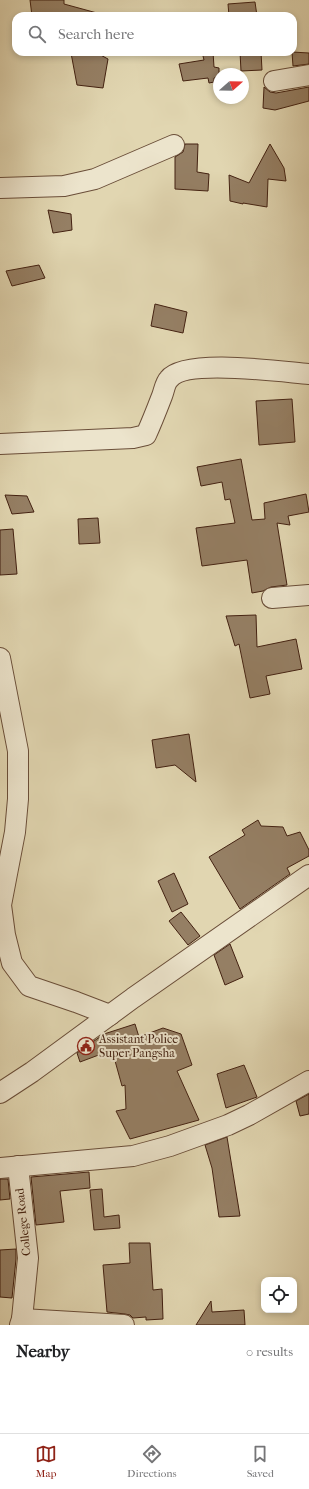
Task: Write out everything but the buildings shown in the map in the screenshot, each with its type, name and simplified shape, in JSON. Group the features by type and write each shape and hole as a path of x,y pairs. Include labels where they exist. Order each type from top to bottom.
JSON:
{"street":[{"path":"274,81 309,74"},
{"path":"0,188 64,186 95,179 174,145"},
{"path":"0,444 133,438 146,435 168,379 176,373 184,370 206,368 245,368 309,374"},
{"path":"272,598 309,595"},
{"path":"0,658 18,751 16,832 1,905 5,935 12,963 29,986 110,1015"},
{"path":"0,1093 32,1072 110,1015 309,875"},
{"path":"9,1167 133,1156 170,1146 228,1125 249,1115 309,1081"},
{"name":"College Road","path":"9,1167 28,1258 21,1322"},
{"path":"21,1322 124,1325"}],"place":[{"name":"Assistant Police Super Pangsha","path":"86,1046"}]}
